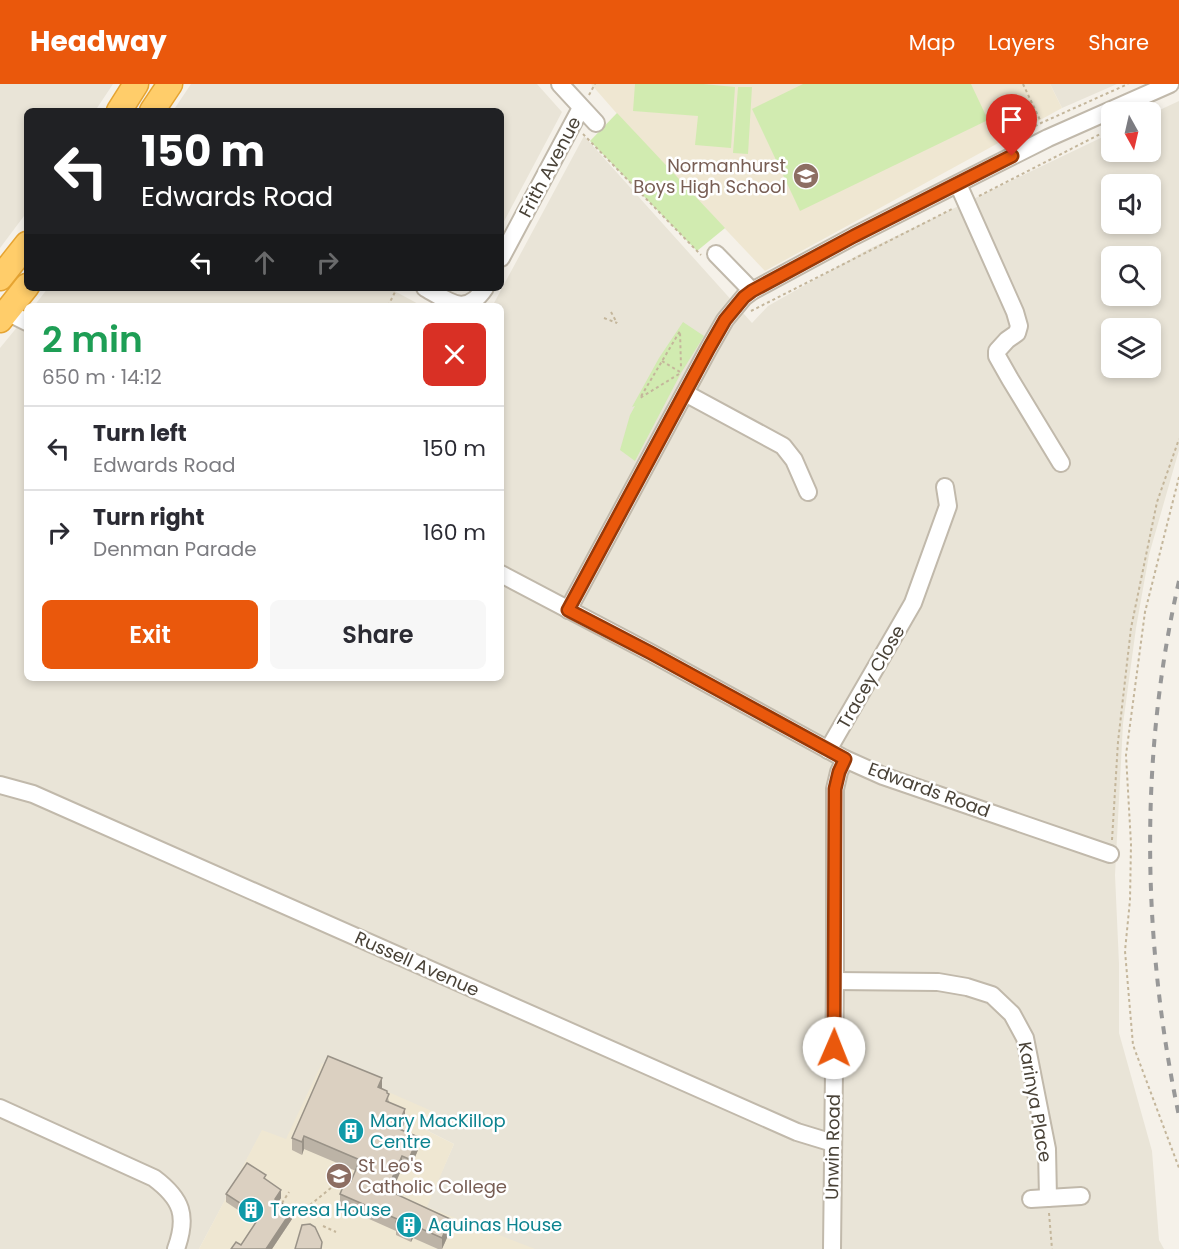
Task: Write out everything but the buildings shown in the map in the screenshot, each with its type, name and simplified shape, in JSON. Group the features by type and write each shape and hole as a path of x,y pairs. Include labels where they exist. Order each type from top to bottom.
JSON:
{"highway":[{"path":"121,108 136,84"},
{"path":"154,108 170,84"},
{"path":"0,278 24,248"},
{"path":"8,318 24,291"}],"street":[{"path":"560,84 596,123"},
{"path":"568,610 709,348 725,320 744,297 854,236 1048,138 1170,84"},
{"name":"Frith Avenue","path":"504,252 581,108"},
{"path":"958,184 1015,312 1019,326 1017,333 997,351 997,356 1061,464"},
{"path":"710,256 752,291"},
{"path":"430,291 451,303"},
{"path":"468,303 476,300 483,291"},
{"path":"685,393 783,446 794,460 808,492"},
{"name":"Tracey Close","path":"828,750 913,603 948,506 945,487"},
{"name":"Edwards Road","path":"504,576 845,759 883,776 1110,854"},
{"name":"Unwin Road","path":"832,1249 835,789 845,759"},
{"name":"Russell Avenue","path":"0,785 33,794 797,1132 833,1143"},
{"name":"Karinya Place","path":"835,981 939,981 992,995 1012,1014 1025,1038 1047,1149 1048,1198"},
{"path":"0,1108 154,1178 167,1188 175,1197 181,1213 181,1235 176,1249"},
{"path":"1031,1199 1081,1196"}],"path":[{"path":"1023,84 1048,138"},
{"path":"573,124 710,256"},
{"path":"747,314 1101,134"},
{"path":"604,318 617,323 611,312"},
{"path":"680,331 681,373 640,398 680,331"},
{"path":"662,361 681,373"},
{"path":"1110,854 1114,826 1118,742 1131,628 1157,502 1179,439"},
{"path":"1179,477 1145,612 1126,755 1131,844 1130,900 1125,951 1133,1045 1179,1168"},
{"path":"409,1195 415,1182"},
{"path":"310,1205 337,1183"},
{"path":"282,1203 289,1192"},
{"path":"1048,1198 1052,1249"},
{"path":"323,1226 336,1232"}],"shaded area":[{"path":"0,84 113,84 97,108 24,108 24,216 0,248"},
{"path":"191,84 537,84 562,112 504,221 504,108 175,108"},
{"name":"Normanhurst Boys High School","path":"591,84 1050,84 1062,108 765,271"},
{"path":"1050,84 1117,84 1062,108"},
{"path":"1179,101 1179,450 1149,555 1136,628 1123,724 1115,875 1119,1033 1152,1151 1159,1240 1164,1249 526,1249 426,1207 454,1144 426,1130 434,1112 286,1140 262,1131 199,1249 0,1249 0,348 24,319 24,681 504,681 504,303 494,303 500,291 504,291 504,284 584,136 752,323 768,306 867,250 1101,138 1101,162 1161,162 1161,109"},
{"path":"46,291 394,291 416,303 36,303"},
{"name":"St Leo's Catholic College","path":"322,1063 434,1112 426,1130 454,1144 427,1207 535,1249 199,1249 262,1130 286,1139"}],"green space":[{"path":"635,84 703,84 735,87 731,148 695,145 698,116 633,111"},
{"path":"803,84 971,84 988,120 800,211 752,109"},
{"path":"738,87 752,87 748,154 733,153"},
{"path":"617,113 725,228 697,251 590,141"},
{"path":"683,322 704,336 681,373 635,461 620,450 630,415 635,406 632,407 659,358"}],"railway":[{"path":"1179,581 1166,647 1157,714 1150,848 1152,916 1158,983 1179,1116"}],"place":[{"name":"Normanhurst Boys High School","path":"806,176"},
{"name":"Mary MacKillop Centre","path":"351,1131"},
{"name":"St Leo's Catholic College","path":"339,1176"},
{"name":"Teresa House","path":"251,1210"},
{"name":"Aquinas House","path":"409,1225"}],"route":[{"path":"834,1048 835,789 845,759 568,610 709,348 725,320 744,297 854,236 1012,156"}]}
